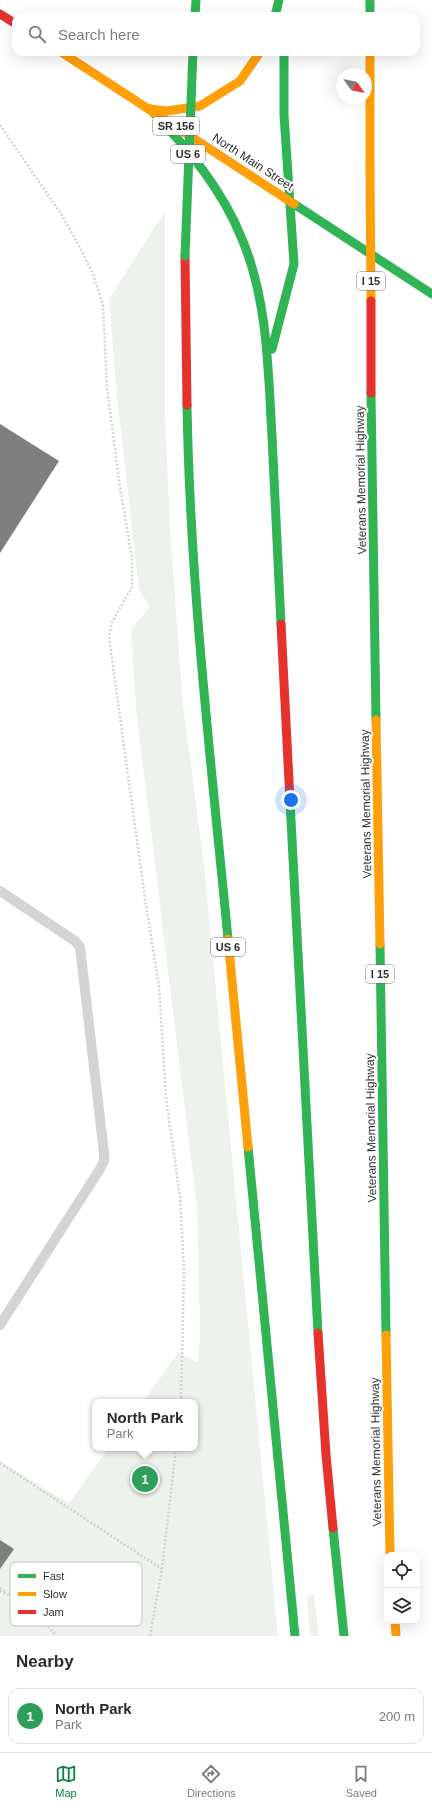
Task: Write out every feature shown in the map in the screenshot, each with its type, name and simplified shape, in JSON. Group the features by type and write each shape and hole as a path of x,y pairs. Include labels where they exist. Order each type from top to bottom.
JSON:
{"main road":[{"path":"276,12 279,0"},
{"path":"285,0 285,12"},
{"path":"370,0 370,12"},
{"path":"195,12 196,1"},
{"path":"0,14 12,22"},
{"name":"North Main Street","path":"67,56 432,294"},
{"name":"US 6","path":"193,56 185,256 188,450 192,532 199,633 295,1636"},
{"path":"150,109 167,111 200,106 240,80 257,56"},
{"path":"268,365 294,264 284,114 284,56"},
{"name":"Veterans Memorial Highway","path":"370,56 371,393 390,1552"},
{"path":"150,109 174,133 206,174 243,240 258,288 264,322 268,365 309,1180 326,1455 344,1636"},
{"path":"395,1624 396,1636"}],"lane":[{"path":"0,891 75,941 80,947 104,1161 0,1325"}],"path":[{"path":"0,125 63,217 93,274 103,305 108,395 120,488 132,558 132,587 112,622 109,637 136,837 159,986 166,1098 180,1197 184,1272 181,1399"},
{"path":"150,1636 162,1569 176,1451"},
{"path":"0,1463 162,1569"},
{"path":"0,1589 10,1595"},
{"path":"49,1626 56,1636"}],"shaded area":[{"path":"165,211 165,413 170,528 183,704 204,865 278,1636 0,1636 0,1461 69,1503 107,1451 198,1451 198,1399 145,1399 178,1353 198,1362 200,1334 197,1208 136,710 131,629 150,607 139,590 117,397 109,299"},
{"path":"314,1594 319,1636 310,1636 307,1597"}],"building":[{"path":"0,424 59,461 0,553"},
{"path":"0,1540 14,1549 0,1569"}],"traffic: fast":[{"path":"195,12 196,0"},
{"path":"276,12 279,0"},
{"path":"370,0 370,12"},
{"path":"185,256 193,56"},
{"path":"272,349 294,264 284,115 284,56"},
{"path":"150,109 177,138 214,186 234,221 251,263 262,311 268,361 281,624"},
{"path":"294,204 432,294"},
{"path":"371,393 376,720"},
{"path":"187,405 192,539 202,672 228,939"},
{"path":"290,801 318,1333"},
{"path":"380,944 386,1335"},
{"path":"248,1147 295,1636"},
{"path":"333,1528 344,1636"}],"traffic: slow":[{"path":"67,56 294,204"},
{"path":"150,109 167,111 200,106 240,81 257,56"},
{"path":"370,56 370,168"},
{"path":"370,168 371,301"},
{"path":"376,720 380,944"},
{"path":"228,939 248,1147"},
{"path":"386,1335 390,1552"},
{"path":"395,1624 396,1636"}],"traffic: jam":[{"path":"0,14 12,22"},
{"path":"185,256 187,405"},
{"path":"371,301 371,393"},
{"path":"281,624 290,801"},
{"path":"318,1333 326,1455 333,1528"}],"place":[{"name":"North Park","path":"145,1479"}]}
